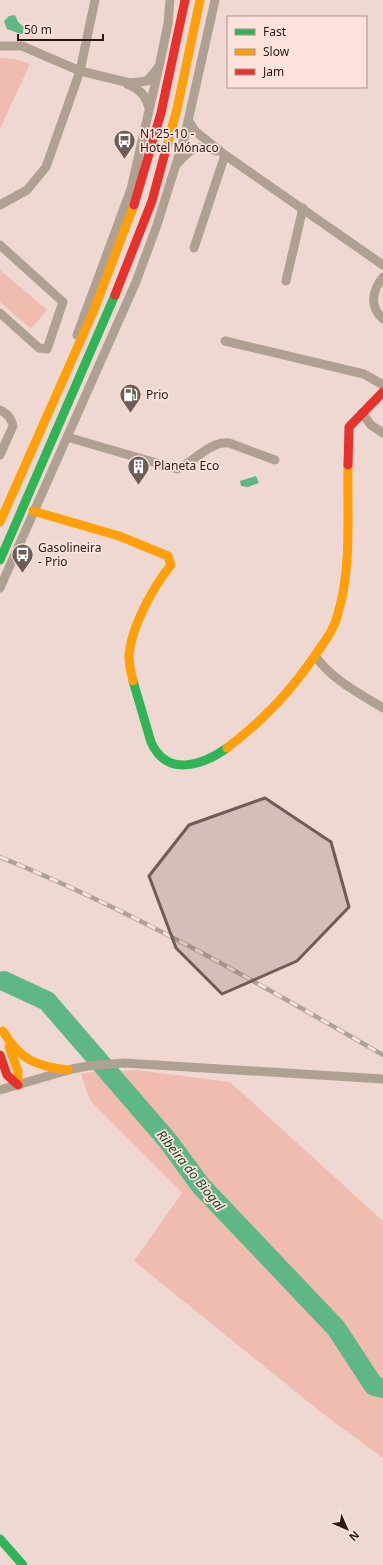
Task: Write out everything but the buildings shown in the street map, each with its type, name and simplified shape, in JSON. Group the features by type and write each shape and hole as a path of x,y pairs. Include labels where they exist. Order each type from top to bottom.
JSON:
{"main road":[{"path":"0,522 95,308 143,178 170,74 185,0"},
{"path":"0,560 125,272 152,201 177,109 200,0"},
{"path":"33,511 110,532 148,546 168,556 171,565 162,573 152,591 134,639 129,658 140,705 154,749 174,764 189,766 203,763 244,735 276,708 316,656 334,627 342,598 346,554 349,427 383,392"},
{"path":"1,1029 11,1046 19,1055 33,1063 47,1068 68,1070"},
{"path":"1,1029 18,1072 18,1085"},
{"path":"0,1055 7,1075 18,1085"},
{"path":"0,1539 23,1565"}],"street":[{"path":"0,205 27,190 46,167 80,71 95,0"},
{"path":"56,395 88,303 131,189 168,24 170,0"},
{"path":"0,588 136,282 157,224 188,120 216,0"},
{"path":"0,46 22,46 80,71 130,83 147,80 159,67"},
{"path":"120,81 136,88 146,99 149,110"},
{"path":"188,120 195,131 224,155 303,208 383,265"},
{"path":"175,165 188,152 197,147 207,147 224,155"},
{"path":"194,248 224,155"},
{"path":"286,281 303,208"},
{"path":"0,245 62,302 47,349 39,348 0,313"},
{"path":"383,277 375,287 373,298 374,308 383,319"},
{"path":"225,341 364,374 383,385"},
{"path":"0,410 11,418 13,426 0,455"},
{"path":"362,413 371,425 383,433"},
{"path":"67,437 178,469 221,442 229,443 275,460"},
{"path":"316,656 325,669 336,680 383,708"},
{"path":"0,1090 68,1070 88,1066 124,1063 383,1079"}],"highlighted area":[{"path":"265,798 331,842 349,907 297,961 222,994 176,948 149,876 189,825"}],"shaded area":[{"path":"15,15 18,22 25,28 26,32 21,34 7,29 4,21 9,16"},
{"path":"0,58 15,59 30,64 0,129"},
{"path":"0,270 47,310 31,329 0,302"},
{"path":"256,476 259,483 248,487 241,486 240,481"},
{"path":"137,1070 230,1082 383,1221 383,1458 322,1413 134,1261 182,1193 91,1102 82,1078 82,1073"}],"waterway":[{"name":"Ribeira do Biogal","path":"4,981 47,1001 168,1141 201,1186 336,1328 374,1386 383,1388"}],"railway":[{"path":"0,857 50,878 147,924 289,1001 383,1055"}],"traffic: fast":[{"path":"0,560 115,295"},
{"path":"133,681 151,742 158,753 166,761 186,765 197,763 218,754 227,748"},
{"path":"0,1539 23,1565"}],"traffic: slow":[{"path":"166,149 177,109 200,0"},
{"path":"0,522 94,310 134,205"},
{"path":"227,748 266,714 289,690 326,640 335,623 342,596 347,559 348,465"},
{"path":"33,511 119,536 168,556 171,565 150,596 138,620 134,633 129,656 133,681"},
{"path":"3,1031 16,1049 30,1060 38,1064 68,1070"},
{"path":"9,1047 18,1071 18,1085"}],"traffic: jam":[{"path":"134,205 161,113 185,0"},
{"path":"115,295 152,201 166,149"},
{"path":"348,465 349,427 383,392"},
{"path":"0,1055 7,1075 18,1085"}],"place":[{"name":"N125-10 - Hotel Mónaco","path":"124,160"},
{"name":"Prio","path":"130,414"},
{"name":"Planeta Eco","path":"139,486"},
{"name":"Gasolineira - Prio","path":"22,574"}]}
